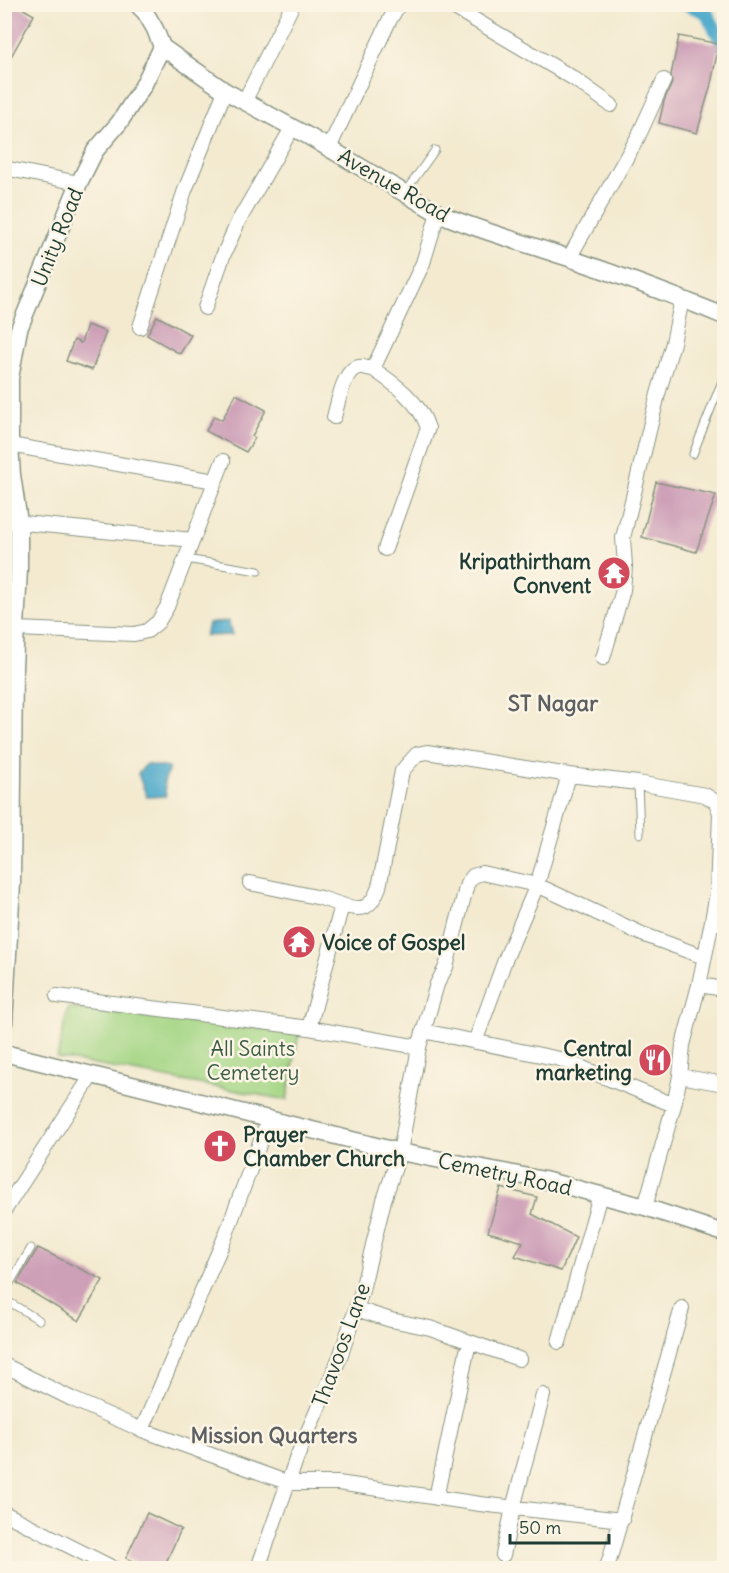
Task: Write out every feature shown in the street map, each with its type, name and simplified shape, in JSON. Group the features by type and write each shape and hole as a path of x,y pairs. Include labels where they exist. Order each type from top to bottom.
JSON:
{"street":[{"path":"244,102 293,4"},
{"path":"329,148 399,4"},
{"path":"448,4 573,78 611,105"},
{"path":"143,7 155,28 162,47"},
{"name":"Avenue Road","path":"162,47 225,91 329,148 438,213 569,258 724,316"},
{"name":"Unity Road","path":"4,1023 12,884 9,666 12,521 10,378 19,329 79,183 95,151 119,123 143,86 162,47"},
{"path":"569,258 638,136 664,80"},
{"path":"140,327 184,190 225,91"},
{"path":"205,308 223,256 238,222 292,128"},
{"path":"4,168 79,183"},
{"path":"373,369 423,263 438,213"},
{"path":"603,658 623,590 625,566 623,538 658,394 673,343 682,299"},
{"path":"334,417 344,381 349,372 358,367 373,369 393,382 425,417 428,428 385,549"},
{"path":"10,445 215,481"},
{"path":"11,629 134,634 147,631 158,622 167,606 223,461"},
{"path":"12,521 194,540"},
{"path":"250,883 354,909 365,908 374,900 379,887 402,771 417,754 427,752 569,775 639,783 705,795 716,802 720,813 718,926 704,957 683,1045 674,1105 645,1207"},
{"path":"475,1042 505,960 537,885 569,775"},
{"name":"Thavoos Lane","path":"258,1569 297,1457 340,1357 356,1309 384,1200 400,1152 423,1031 437,984 446,967 466,884 473,876 482,873 537,885 642,934 704,957"},
{"path":"309,1028 342,905"},
{"path":"699,985 724,989"},
{"path":"57,996 309,1028 419,1047"},
{"path":"423,1031 560,1059 674,1105"},
{"name":"Cemetry Road","path":"4,1053 400,1152 544,1180 645,1207 724,1233"},
{"path":"4,1211 92,1075"},
{"path":"680,1076 724,1084"},
{"path":"142,1430 225,1237 269,1118"},
{"path":"559,1342 600,1195"},
{"path":"607,1569 682,1308"},
{"path":"356,1309 391,1320 430,1328 519,1359"},
{"path":"436,1498 469,1342"},
{"path":"4,1365 142,1430 289,1483 338,1483 436,1498 622,1520"},
{"path":"503,1555 543,1395"},
{"path":"4,1513 113,1569"}],"lane":[{"path":"405,192 435,150"},
{"path":"693,454 724,376"},
{"path":"186,559 258,571"},
{"path":"639,783 640,834"},
{"path":"4,1293 31,1248"},
{"path":"4,1299 39,1320"}],"green space":[{"name":"All Saints Cemetery","path":"68,1008 299,1033 287,1100 57,1058"}],"water":[{"path":"228,621 232,635 205,636 208,624"},
{"path":"146,764 169,768 164,782 166,796 147,797 138,774"}],"building":[{"path":"8,4 15,4 34,15 4,69 4,11"},
{"path":"679,36 719,44 711,84 697,133 659,123 664,101 672,83 671,75"},
{"path":"157,316 191,335 180,354 147,335"},
{"path":"87,325 106,332 92,370 66,361 74,340 81,343"},
{"path":"236,394 266,410 252,436 255,438 246,452 206,431 214,416 222,420"},
{"path":"656,482 716,495 696,552 642,537"},
{"path":"501,1188 537,1197 532,1214 576,1237 561,1271 515,1256 523,1242 488,1232"},
{"path":"38,1248 103,1280 79,1321 17,1283"},
{"path":"147,1513 181,1529 163,1569 149,1569 126,1558"}],"waterway":[{"path":"686,4 706,12 724,46"}],"place":[{"name":"Kripathirtham Convent","path":"614,573"},
{"name":"Voice of Gospel","path":"299,942"},
{"name":"Central marketing","path":"655,1060"},
{"name":"Prayer Chamber Church","path":"220,1146"}],"district":[{"name":"ST Nagar","path":"553,703"},
{"name":"Mission Quarters","path":"274,1435"}]}
